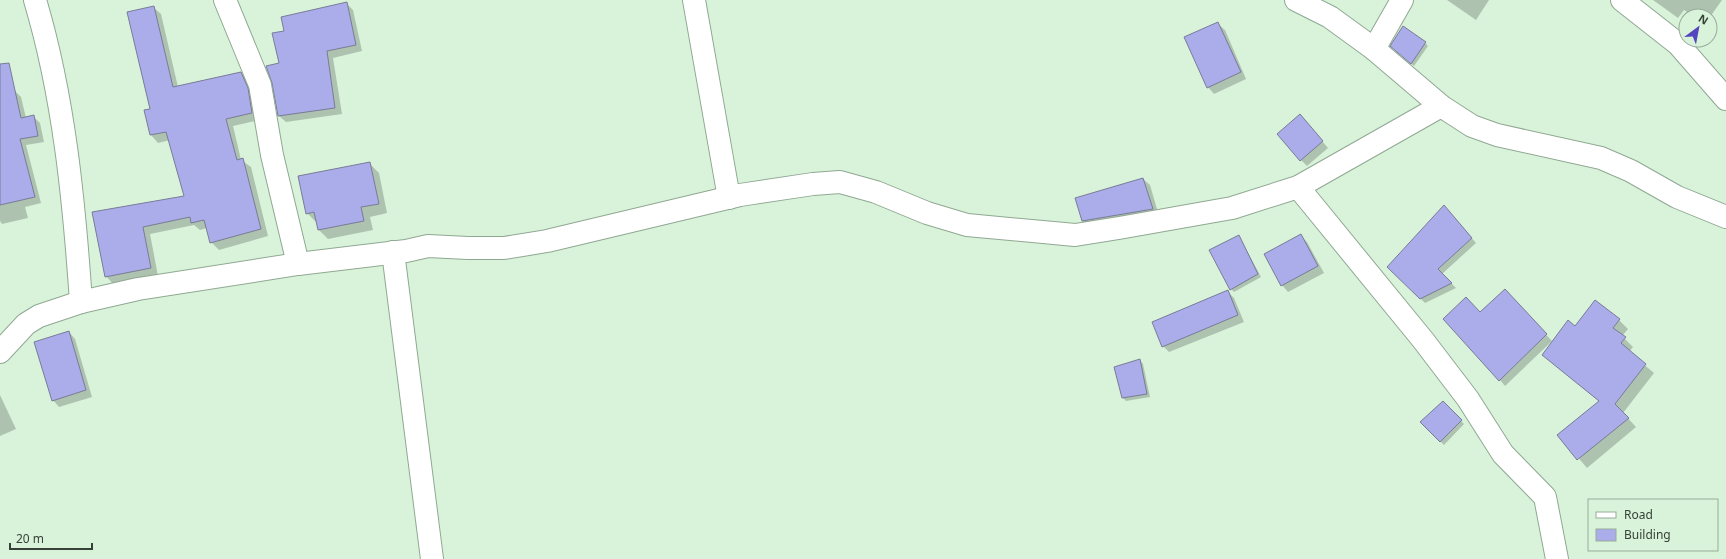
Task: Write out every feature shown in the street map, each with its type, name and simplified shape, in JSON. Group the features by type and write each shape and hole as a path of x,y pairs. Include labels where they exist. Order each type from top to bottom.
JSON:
{"street":[{"path":"35,0 48,45 63,128 76,236 81,302"},
{"path":"225,0 260,85 272,155 298,264"},
{"path":"694,0 729,198"},
{"path":"1296,0 1330,8 1374,49 1441,106 1472,126 1497,135 1601,158 1631,171 1677,197 1726,217"},
{"path":"1374,49 1402,0"},
{"path":"1622,0 1678,44 1726,99"},
{"path":"0,352 26,324 39,316 81,302 138,289 298,264 428,246 504,248 547,241 729,198 813,184 840,182 876,192 927,213 967,225 1075,235 1232,208 1298,187 1441,106"},
{"path":"1298,187 1414,329 1468,398 1503,454 1545,497 1557,559"},
{"path":"393,252 432,559"}],"building":[{"path":"347,2 356,45 327,51 335,108 278,116 272,83 266,66 279,63 272,33 284,31 281,17"},
{"path":"154,6 173,87 241,72 248,88 252,113 226,119 237,160 243,158 261,229 210,243 204,220 191,223 190,217 143,227 151,268 105,277 92,212 184,196 166,132 150,135 144,110 150,109 127,12"},
{"path":"1218,22 1241,72 1207,88 1184,37"},
{"path":"1403,26 1426,42 1411,64 1390,46"},
{"path":"9,63 21,118 34,115 38,136 20,139 35,197 0,205 0,64"},
{"path":"1300,114 1323,141 1300,161 1277,134"},
{"path":"370,162 379,204 361,207 364,221 318,230 314,212 306,214 298,176"},
{"path":"1143,178 1153,209 1082,221 1075,198"},
{"path":"1444,205 1472,238 1438,269 1452,283 1420,299 1387,267"},
{"path":"1301,234 1318,266 1281,286 1264,254"},
{"path":"1239,235 1258,274 1230,290 1209,250"},
{"path":"1505,289 1547,334 1499,381 1443,319 1466,297 1480,312"},
{"path":"1228,290 1238,315 1162,347 1152,322"},
{"path":"1595,300 1620,319 1613,328 1626,337 1621,343 1646,364 1615,404 1629,418 1577,460 1557,435 1599,401 1542,355 1568,320 1575,326"},
{"path":"69,331 86,390 52,401 34,342"},
{"path":"1140,359 1147,394 1122,398 1114,367"},
{"path":"1443,401 1462,420 1440,442 1420,422"}]}
